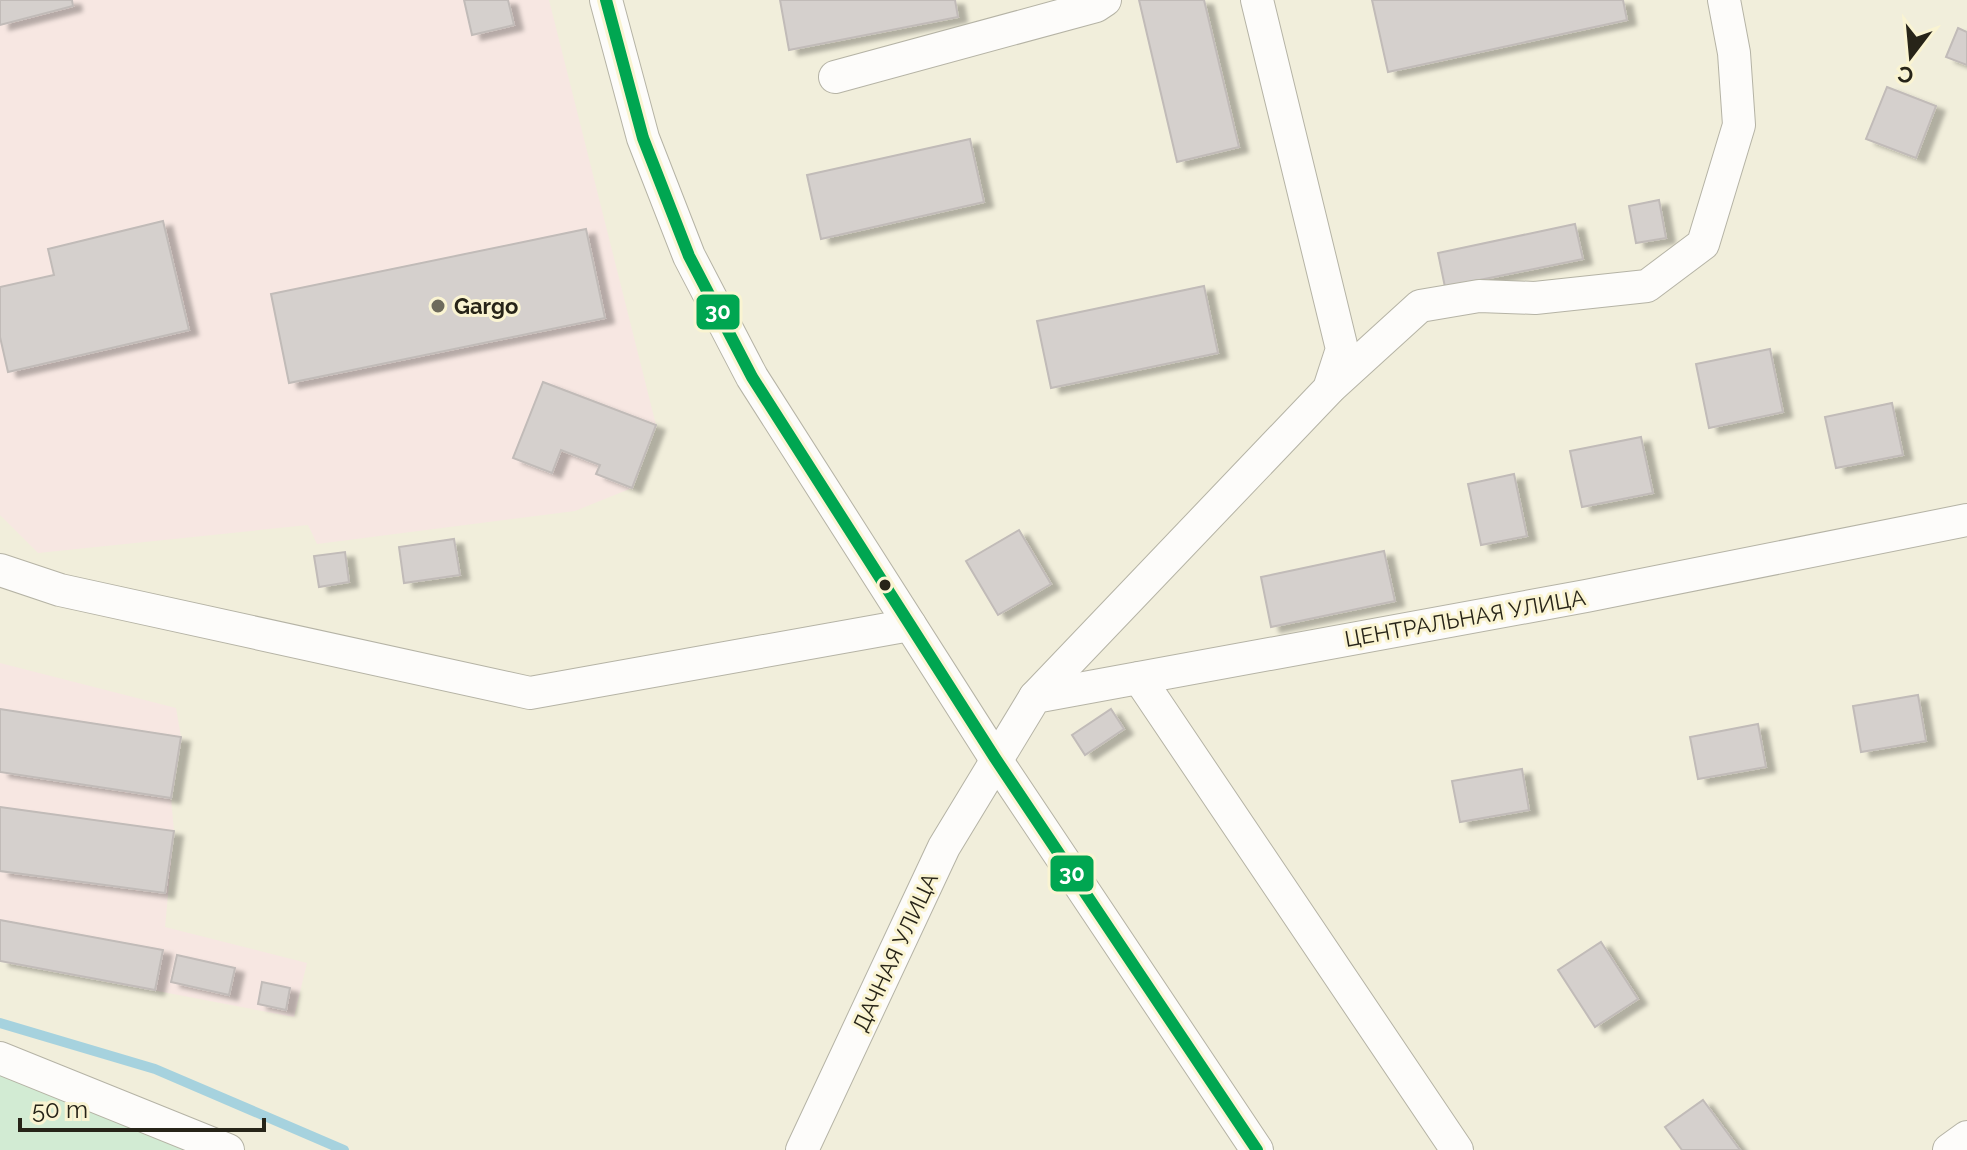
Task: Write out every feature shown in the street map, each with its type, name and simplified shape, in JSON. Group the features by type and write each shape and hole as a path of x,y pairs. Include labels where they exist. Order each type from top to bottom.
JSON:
{"street":[{"path":"606,0 643,138 689,256 752,377 995,758 1257,1150"},
{"path":"835,77 1018,13 1096,6 1105,0"},
{"path":"1257,0 1342,349 1329,389"},
{"path":"995,758 1035,697 1329,389 1420,306 1479,296 1535,298 1647,286 1703,244 1739,125 1734,53 1724,0"},
{"name":"ЦЕНТРАЛЬНАЯ УЛИЦА","path":"1035,697 1570,599 1967,520"},
{"path":"0,570 60,590 530,693 910,625"},
{"path":"1139,678 1457,1150"},
{"name":"ДАЧНАЯ УЛИЦА","path":"802,1150 944,847 995,758"},
{"path":"0,1058 228,1150"},
{"path":"1949,1150 1967,1137"}],"shaded area":[{"path":"0,0 549,0 656,425 632,488 575,511 317,544 308,525 38,553 0,515"},
{"path":"0,663 176,708 181,737 171,798 174,831 165,927 307,963 294,1017 0,961"}],"green space":[{"path":"0,1058 228,1150 0,1150"}],"building":[{"path":"0,0 72,0 73,6 0,25"},
{"path":"464,0 508,0 514,25 472,35"},
{"path":"780,0 955,0 958,17 789,50"},
{"path":"1139,0 1204,0 1239,147 1177,162"},
{"path":"1372,0 1623,0 1627,20 1388,72"},
{"path":"1958,28 1967,32 1967,65 1946,57"},
{"path":"1887,87 1936,106 1916,158 1866,139"},
{"path":"970,139 984,202 821,239 807,175"},
{"path":"1659,200 1666,238 1636,243 1629,206"},
{"path":"163,221 189,330 8,372 0,337 0,287 54,275 48,249"},
{"path":"1575,224 1583,259 1445,287 1438,253"},
{"name":"Gargo","path":"586,229 605,318 289,383 271,294"},
{"path":"1204,286 1218,353 1051,388 1037,321"},
{"path":"1770,349 1783,412 1709,428 1696,364"},
{"path":"543,382 656,425 632,488 596,474 600,465 561,450 552,473 513,458"},
{"path":"1892,403 1903,455 1836,468 1825,417"},
{"path":"1641,437 1653,493 1582,507 1570,451"},
{"path":"1514,474 1527,536 1481,545 1468,484"},
{"path":"1019,530 1051,584 998,615 966,561"},
{"path":"454,539 460,575 404,583 399,547"},
{"path":"1384,551 1395,601 1271,627 1261,577"},
{"path":"345,552 349,582 319,587 314,556"},
{"path":"1918,695 1926,741 1861,752 1853,706"},
{"path":"0,709 181,737 171,798 0,772"},
{"path":"1111,709 1124,729 1085,755 1072,735"},
{"path":"1758,724 1766,767 1698,779 1690,737"},
{"path":"1522,769 1529,810 1460,822 1452,781"},
{"path":"0,807 174,831 165,893 0,871"},
{"path":"0,920 163,950 155,990 0,961"},
{"path":"1601,942 1638,999 1595,1027 1558,970"},
{"path":"177,955 235,968 229,995 171,982"},
{"path":"262,982 290,988 286,1010 258,1004"},
{"path":"1703,1100 1740,1150 1682,1150 1665,1127"}],"waterway":[{"path":"0,1023 155,1069 344,1150"}],"transit line":[{"name":"30","path":"606,0 643,138 689,256 752,377 995,758 1257,1150"}],"place":[{"name":"Gargo","path":"438,306"}]}
